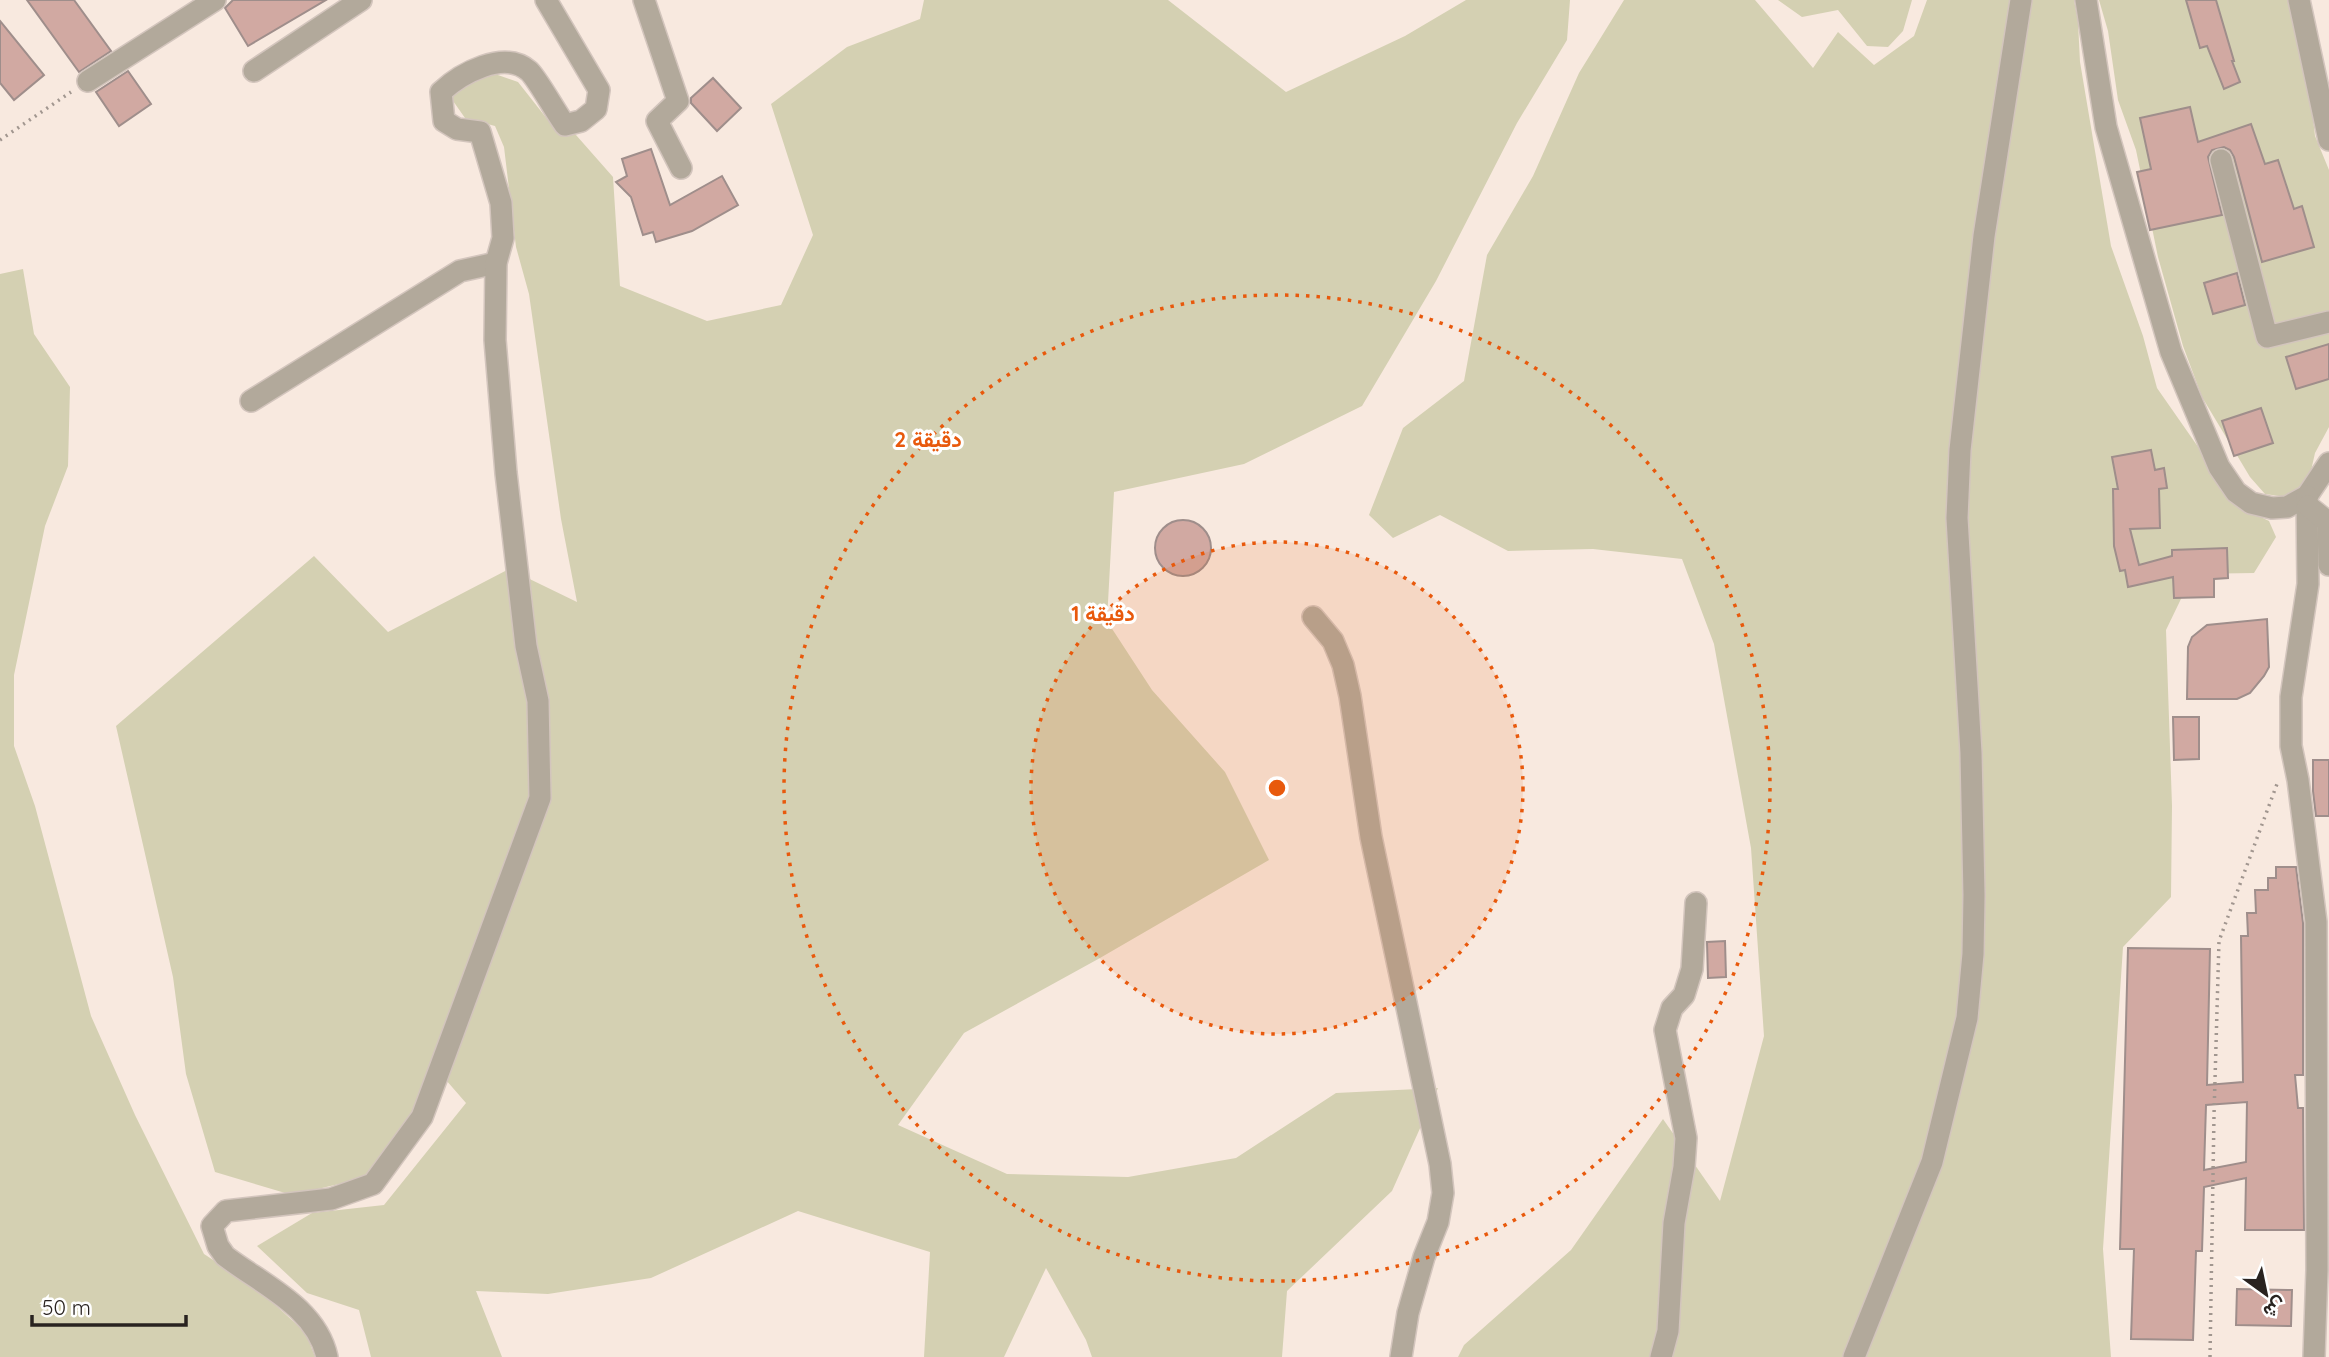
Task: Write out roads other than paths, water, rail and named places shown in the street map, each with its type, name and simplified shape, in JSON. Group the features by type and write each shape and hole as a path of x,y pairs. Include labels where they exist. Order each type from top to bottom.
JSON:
{"street":[{"path":"88,80 215,0"},
{"path":"254,71 361,0"},
{"path":"327,1357 324,1341 309,1319 297,1306 225,1256 218,1246 212,1226 226,1211 331,1199 373,1184 422,1117 540,798 538,701 526,646 506,473 495,340 495,263 503,238 501,203 480,132 457,129 444,121 441,92 451,83 490,64 510,62 528,71 565,125 581,121 596,109 599,90 546,0"},
{"path":"645,0 678,101 657,121 681,168"},
{"path":"1854,1357 1932,1162 1967,1018 1973,954 1974,895 1971,753 1957,518 1960,450 1984,236 2021,0"},
{"path":"2086,0 2106,127 2171,352 2218,467 2236,492 2251,503 2272,508 2308,501"},
{"path":"2298,0 2329,139"},
{"path":"2221,160 2267,337 2329,322"},
{"path":"251,401 460,271 495,263"},
{"path":"2314,1357 2317,1270 2316,922 2298,780 2291,746 2291,696 2308,584 2308,501 2329,463"},
{"path":"2308,501 2328,522 2329,565"},
{"path":"2308,584 2329,574"},
{"path":"1313,617 1333,641 1343,665 1371,837 1440,1164 1443,1193 1438,1222 1411,1301 1401,1357"},
{"path":"1661,1357 1668,1331 1674,1223 1686,1138 1665,1030 1672,1008 1684,995 1692,969 1696,903"}]}
